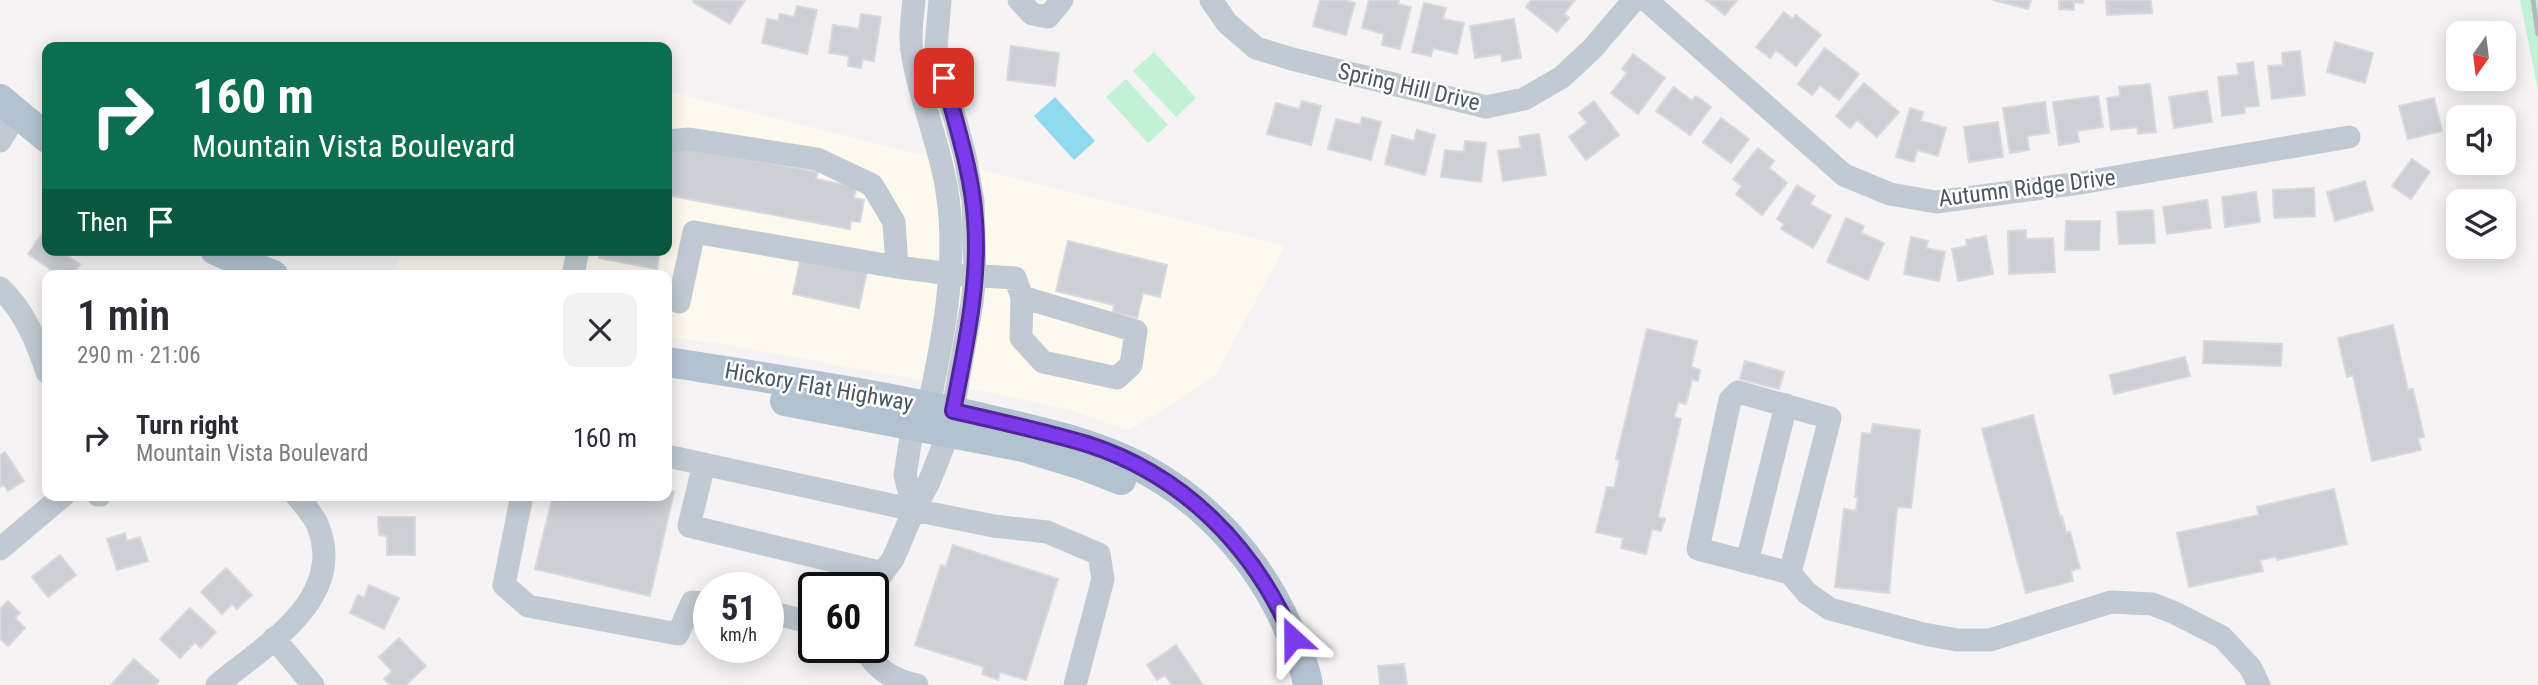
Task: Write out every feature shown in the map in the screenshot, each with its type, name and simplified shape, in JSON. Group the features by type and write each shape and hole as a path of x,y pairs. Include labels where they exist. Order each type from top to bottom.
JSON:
{"main road":[{"path":"9,106 42,134"},
{"path":"229,256 261,270"},
{"name":"Hickory Flat Highway","path":"672,363 934,420 1086,466 1138,489 1178,513 1212,545 1260,612 1289,677 1296,685"},
{"name":"Hickory Flat Highway","path":"672,380 1088,445 1141,467 1182,494 1226,533 1265,582 1278,603 1293,638 1306,671 1308,685"}],"street":[{"path":"883,572 893,559 929,482 951,274 948,196 913,57 911,30 914,0"},
{"path":"914,510 905,475 934,420 975,275 973,201 965,156 936,47 940,0"},
{"path":"1018,0 1032,14 1048,17 1062,0"},
{"name":"Spring Hill Drive","path":"1211,0 1227,23 1256,48 1486,107 1524,99 1562,77 1592,49 1634,0"},
{"name":"Autumn Ridge Drive","path":"1646,0 1844,174 1890,194 1936,201 1962,198 2080,183 2349,137"},
{"path":"0,141 9,106"},
{"path":"672,141 689,139 817,159 872,186 894,222 897,267"},
{"path":"678,302 694,232 897,267 1015,278 1023,297 1021,338 1043,362 1117,378 1131,365 1136,331 1023,297"},
{"path":"0,288 10,297 30,328 42,359"},
{"path":"1790,573 1830,418 1738,392 1730,400 1698,549 1790,573 1807,593 1830,609 1957,640 1990,639 2111,602 2152,604 2175,612 2222,637 2250,667 2259,685"},
{"path":"1747,562 1786,405"},
{"path":"672,457 994,526 1047,532 1099,554 1103,579 1076,685"},
{"path":"704,464 689,526 849,572"},
{"path":"0,549 57,501"},
{"path":"217,685 294,621 312,601 322,576 324,550 317,524 300,501"},
{"path":"522,501 504,585 528,606 678,634 693,602"},
{"path":"274,638 313,685"},
{"path":"875,663 898,681 917,685"}],"shaded area":[{"path":"672,92 1285,246 1215,376 1129,431 1070,410 996,394 716,343 672,338 672,270 394,270 400,256 672,256"}],"green space":[{"path":"2520,0 2538,0 2538,90"},
{"path":"1154,52 1196,98 1176,117 1133,71"},
{"path":"1126,79 1168,125 1148,143 1106,97"}],"water":[{"path":"1055,97 1095,141 1074,160 1034,116"}],"building":[{"path":"745,0 730,24 693,2"},
{"path":"1320,0 1355,3 1346,35 1313,26"},
{"path":"1369,0 1399,0 1398,4 1411,7 1400,49 1382,45 1384,34 1362,28"},
{"path":"1531,0 1575,0 1564,14 1569,18 1557,32 1526,7"},
{"path":"1706,0 1737,0 1725,15"},
{"path":"1993,0 2031,0 2028,9"},
{"path":"2059,0 2083,0 2083,3 2074,2 2074,10 2059,9"},
{"path":"2106,0 2151,0 2152,13 2107,15"},
{"path":"1424,3 1446,8 1443,19 1464,23 1457,54 1433,48 1431,56 1412,52"},
{"path":"797,6 817,10 807,54 762,43 767,19 778,21 780,14 794,17"},
{"path":"1784,12 1793,19 1796,15 1821,35 1796,66 1776,50 1770,58 1756,47"},
{"path":"861,14 881,17 874,61 863,59 861,68 848,66 849,56 829,53 833,25 859,29"},
{"path":"1514,19 1521,58 1502,61 1501,54 1475,58 1470,26"},
{"path":"2335,42 2373,53 2365,83 2327,72"},
{"path":"1011,46 1059,53 1055,86 1007,80"},
{"path":"1825,48 1859,74 1839,100 1820,85 1812,95 1798,84"},
{"path":"2300,51 2305,95 2272,99 2268,66 2283,65 2282,53"},
{"path":"1633,54 1665,78 1638,114 1611,93 1627,73 1622,69"},
{"path":"2253,62 2259,106 2244,107 2245,113 2222,116 2218,77 2239,75 2237,64"},
{"path":"1864,83 1899,112 1877,137 1857,120 1850,128 1836,116"},
{"path":"2150,84 2156,132 2138,134 2137,127 2111,130 2107,98 2120,96 2119,87"},
{"path":"1674,87 1692,101 1696,96 1711,107 1690,135 1656,111"},
{"path":"2207,91 2212,122 2174,128 2169,97"},
{"path":"2098,96 2103,127 2077,131 2079,142 2059,145 2053,102"},
{"path":"2434,98 2442,131 2408,139 2399,106"},
{"path":"1302,101 1321,106 1311,145 1267,134 1276,103 1299,109"},
{"path":"1594,101 1619,135 1586,160 1569,137 1587,123 1579,113"},
{"path":"2045,102 2049,133 2027,136 2029,150 2010,153 2003,108"},
{"path":"1910,108 1923,112 1921,121 1946,128 1938,156 1917,150 1914,162 1896,157"},
{"path":"1362,117 1381,122 1371,160 1328,149 1336,119 1360,125"},
{"path":"1721,118 1749,139 1731,163 1703,142"},
{"path":"1998,122 2003,157 1969,162 1964,127"},
{"path":"1417,130 1435,135 1425,175 1385,164 1392,135 1414,141"},
{"path":"1539,134 1546,175 1503,181 1498,151 1521,148 1519,137"},
{"path":"1465,141 1486,143 1481,182 1441,177 1445,150 1464,152"},
{"path":"672,145 818,172 816,179 856,187 854,198 864,200 860,222 851,221 850,229 672,196"},
{"path":"1758,148 1774,161 1769,168 1787,183 1762,215 1736,194 1742,186 1733,179"},
{"path":"2412,159 2430,172 2411,199 2392,186"},
{"path":"2365,181 2373,210 2335,221 2327,192"},
{"path":"1797,185 1815,196 1810,204 1831,216 1813,248 1781,229 1784,224 1777,219"},
{"path":"2314,188 2315,216 2274,218 2273,190"},
{"path":"2256,192 2260,222 2225,227 2222,197"},
{"path":"2207,200 2211,228 2167,234 2163,207"},
{"path":"2153,210 2155,243 2119,244 2117,212"},
{"path":"1846,218 1864,226 1861,233 1884,243 1868,280 1827,262"},
{"path":"2066,221 2100,221 2099,250 2065,250"},
{"path":"2026,230 2026,239 2053,238 2055,272 2009,274 2008,231"},
{"path":"42,233 42,256 68,256 80,264 76,270 52,270 28,254"},
{"path":"1986,236 1993,274 1958,281 1952,249 1967,246 1966,240"},
{"path":"1911,237 1928,241 1926,248 1945,252 1939,281 1904,274"},
{"path":"1068,241 1167,265 1160,297 1143,293 1137,318 1113,312 1114,305 1056,291"},
{"path":"600,256 659,256 657,269"},
{"path":"801,257 867,272 859,308 793,294"},
{"path":"2393,325 2408,390 2413,389 2424,437 2418,438 2421,450 2372,461 2353,375 2347,377 2338,338"},
{"path":"1647,329 1697,341 1691,367 1700,370 1698,381 1692,379 1686,404 1678,402 1674,417 1681,419 1658,517 1665,519 1661,531 1652,529 1646,554 1621,548 1623,538 1596,532 1607,487 1614,488 1620,460 1616,459"},
{"path":"2204,341 2282,344 2281,366 2203,363"},
{"path":"2185,357 2190,376 2114,394 2110,375"},
{"path":"1745,361 1784,372 1779,389 1740,379"},
{"path":"2033,415 2060,517 2062,516 2066,533 2070,532 2080,568 2071,571 2073,581 2026,593 1982,429"},
{"path":"1873,424 1920,430 1911,508 1897,507 1889,593 1835,587 1844,509 1856,511 1862,433 1871,434"},
{"path":"5,452 24,481 8,491 4,485 0,487 0,455"},
{"path":"2334,489 2347,544 2277,560 2276,557 2260,560 2263,571 2189,587 2177,533 2259,515 2257,507"},
{"path":"552,501 672,501 650,596 535,569"},
{"path":"378,517 415,517 415,555 387,555 387,536 379,535"},
{"path":"125,533 127,541 140,537 148,561 117,570 107,539"},
{"path":"953,545 1058,579 1026,680 1000,672 998,680 982,674 984,667 915,645 941,565 946,567"},
{"path":"60,555 76,575 48,597 32,577"},
{"path":"226,568 252,595 237,609 232,604 222,614 201,592"},
{"path":"369,585 399,598 384,629 350,613 358,595 364,598"},
{"path":"8,601 20,613 15,618 25,628 8,646 0,639 0,609"},
{"path":"190,608 216,632 201,648 195,642 180,658 160,639"},
{"path":"399,638 426,666 406,685 390,685 384,679 392,671 379,657"},
{"path":"1176,645 1203,685 1172,685 1165,675 1157,680 1147,665"},
{"path":"134,659 159,681 155,685 111,685"},
{"path":"1404,664 1407,685 1380,685 1378,666"}],"railway":[{"path":"2533,0 2538,34"}],"route":[{"path":"944,78 965,156 973,201 976,248 972,303 953,411 1088,445 1141,467 1162,479 1214,521 1242,551 1278,603 1293,638"}]}
